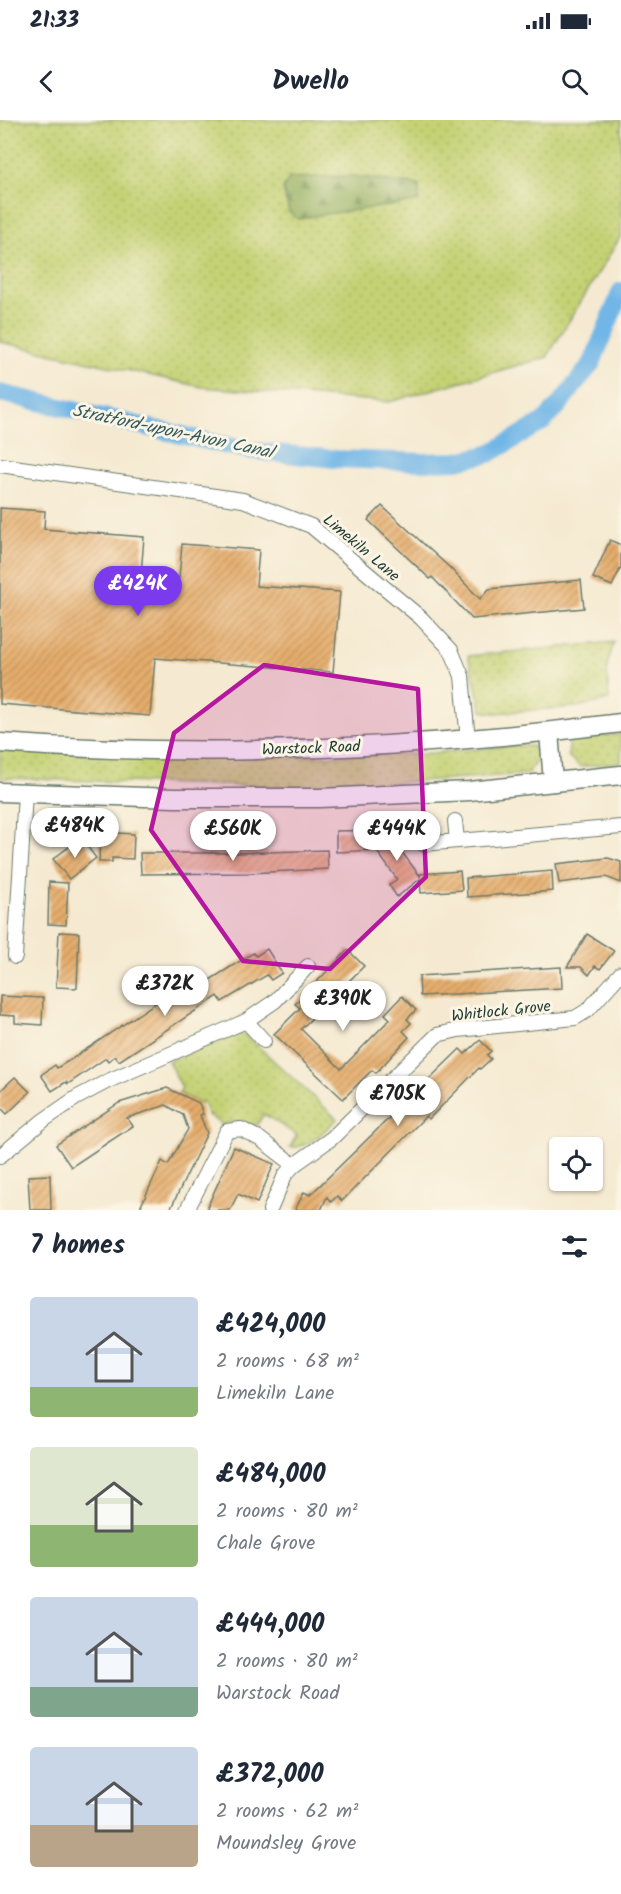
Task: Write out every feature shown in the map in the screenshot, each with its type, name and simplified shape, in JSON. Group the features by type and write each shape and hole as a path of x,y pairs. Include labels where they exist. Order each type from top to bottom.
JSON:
{"street":[{"name":"Limekiln Lane","path":"0,465 243,500 311,526 421,618 451,650 462,676 468,740"},
{"name":"Warstock Road","path":"0,743 176,749 323,748 468,740 621,723"},
{"path":"549,732 553,782"},
{"path":"0,792 174,798 320,798 469,791 621,775"},
{"path":"15,957 25,794"},
{"path":"455,821 456,840"},
{"path":"423,844 621,827"},
{"path":"0,1156 44,1120 76,1098 108,1081 246,1021 274,1001 308,966"},
{"name":"Whitlock Grove","path":"294,1165 332,1138 437,1035 458,1030 575,1018 588,1010 621,973"},
{"path":"246,1021 264,1041"},
{"path":"187,1210 227,1131 241,1129 260,1139 294,1165 285,1175 270,1210"}],"highlighted area":[{"path":"264,665 418,689 426,877 330,969 243,961 151,830 174,733"}],"green space":[{"path":"0,120 621,120 621,236 547,357 389,402 202,387 0,342"},
{"path":"352,176 419,185 419,201 298,219 289,212 283,189 289,178"},
{"path":"614,642 607,666 609,700 577,707 495,713 482,711 468,656"},
{"path":"621,734 621,762 580,767 568,756 570,739"},
{"path":"519,745 535,747 538,759 527,774 316,788 0,778 0,749 247,757 421,754"},
{"path":"240,1033 248,1037 337,1119 315,1139 297,1147 290,1147 297,1135 264,1114 256,1126 240,1122 223,1125 208,1115 203,1102 199,1103 179,1093 182,1088 168,1061"}],"building":[{"path":"382,506 449,567 480,599 489,589 581,580 584,608 472,619 432,577 430,579 368,520"},
{"path":"0,508 45,511 44,529 144,537 141,575 179,578 182,544 259,550 256,586 340,592 333,672 155,658 150,716 0,704"},
{"path":"610,540 621,545 621,567 612,586 593,578"},
{"path":"385,830 420,876 420,874 460,871 462,890 421,893 420,879 397,897 389,885 397,879 376,850 336,852 336,831"},
{"path":"100,832 134,834 133,859 112,858 112,862 99,862"},
{"path":"81,838 96,858 69,879 53,859"},
{"path":"327,850 328,869 249,873 141,874 140,853"},
{"path":"608,858 621,862 621,883 606,877 559,883 556,864"},
{"path":"552,871 553,891 467,897 466,878"},
{"path":"49,882 68,883 66,925 48,924"},
{"path":"59,932 79,933 77,988 56,987"},
{"path":"587,934 614,951 600,969 595,966 589,975 581,967 567,967"},
{"path":"267,949 282,973 271,980 267,975 222,1002 218,996 119,1061 115,1056 108,1061 106,1058 68,1084 66,1082 52,1091 41,1075 55,1065 57,1068 70,1060 175,990 177,993 200,977 205,983 253,953 256,956"},
{"path":"348,950 364,966 301,1029 341,1069 390,1019 385,1014 402,996 416,1010 407,1019 411,1023 403,1031 409,1037 376,1073 372,1070 343,1099 274,1034 300,1008 295,1004"},
{"path":"561,967 562,988 420,996 419,976"},
{"path":"0,996 43,998 42,1025 15,1023 15,1016 0,1015"},
{"path":"480,1040 491,1051 487,1055 491,1059 479,1068 429,1119 426,1116 342,1201 337,1196 331,1202 327,1197 321,1210 295,1210 304,1192 310,1195 460,1049 465,1054"},
{"path":"15,1077 30,1092 7,1114 0,1107 0,1091"},
{"path":"167,1088 199,1103 203,1114 200,1115 207,1133 170,1210 139,1210 162,1161 168,1165 188,1129 183,1115 166,1105 127,1118 133,1126 71,1167 56,1145 119,1103"},
{"path":"234,1147 274,1164 257,1203 238,1194 230,1210 206,1210"},
{"path":"50,1175 51,1210 30,1210 28,1176"}],"waterway":[{"name":"Stratford-upon-Avon Canal","path":"0,393 246,450 335,459 457,461 489,454 544,421 592,363 621,291"}]}
